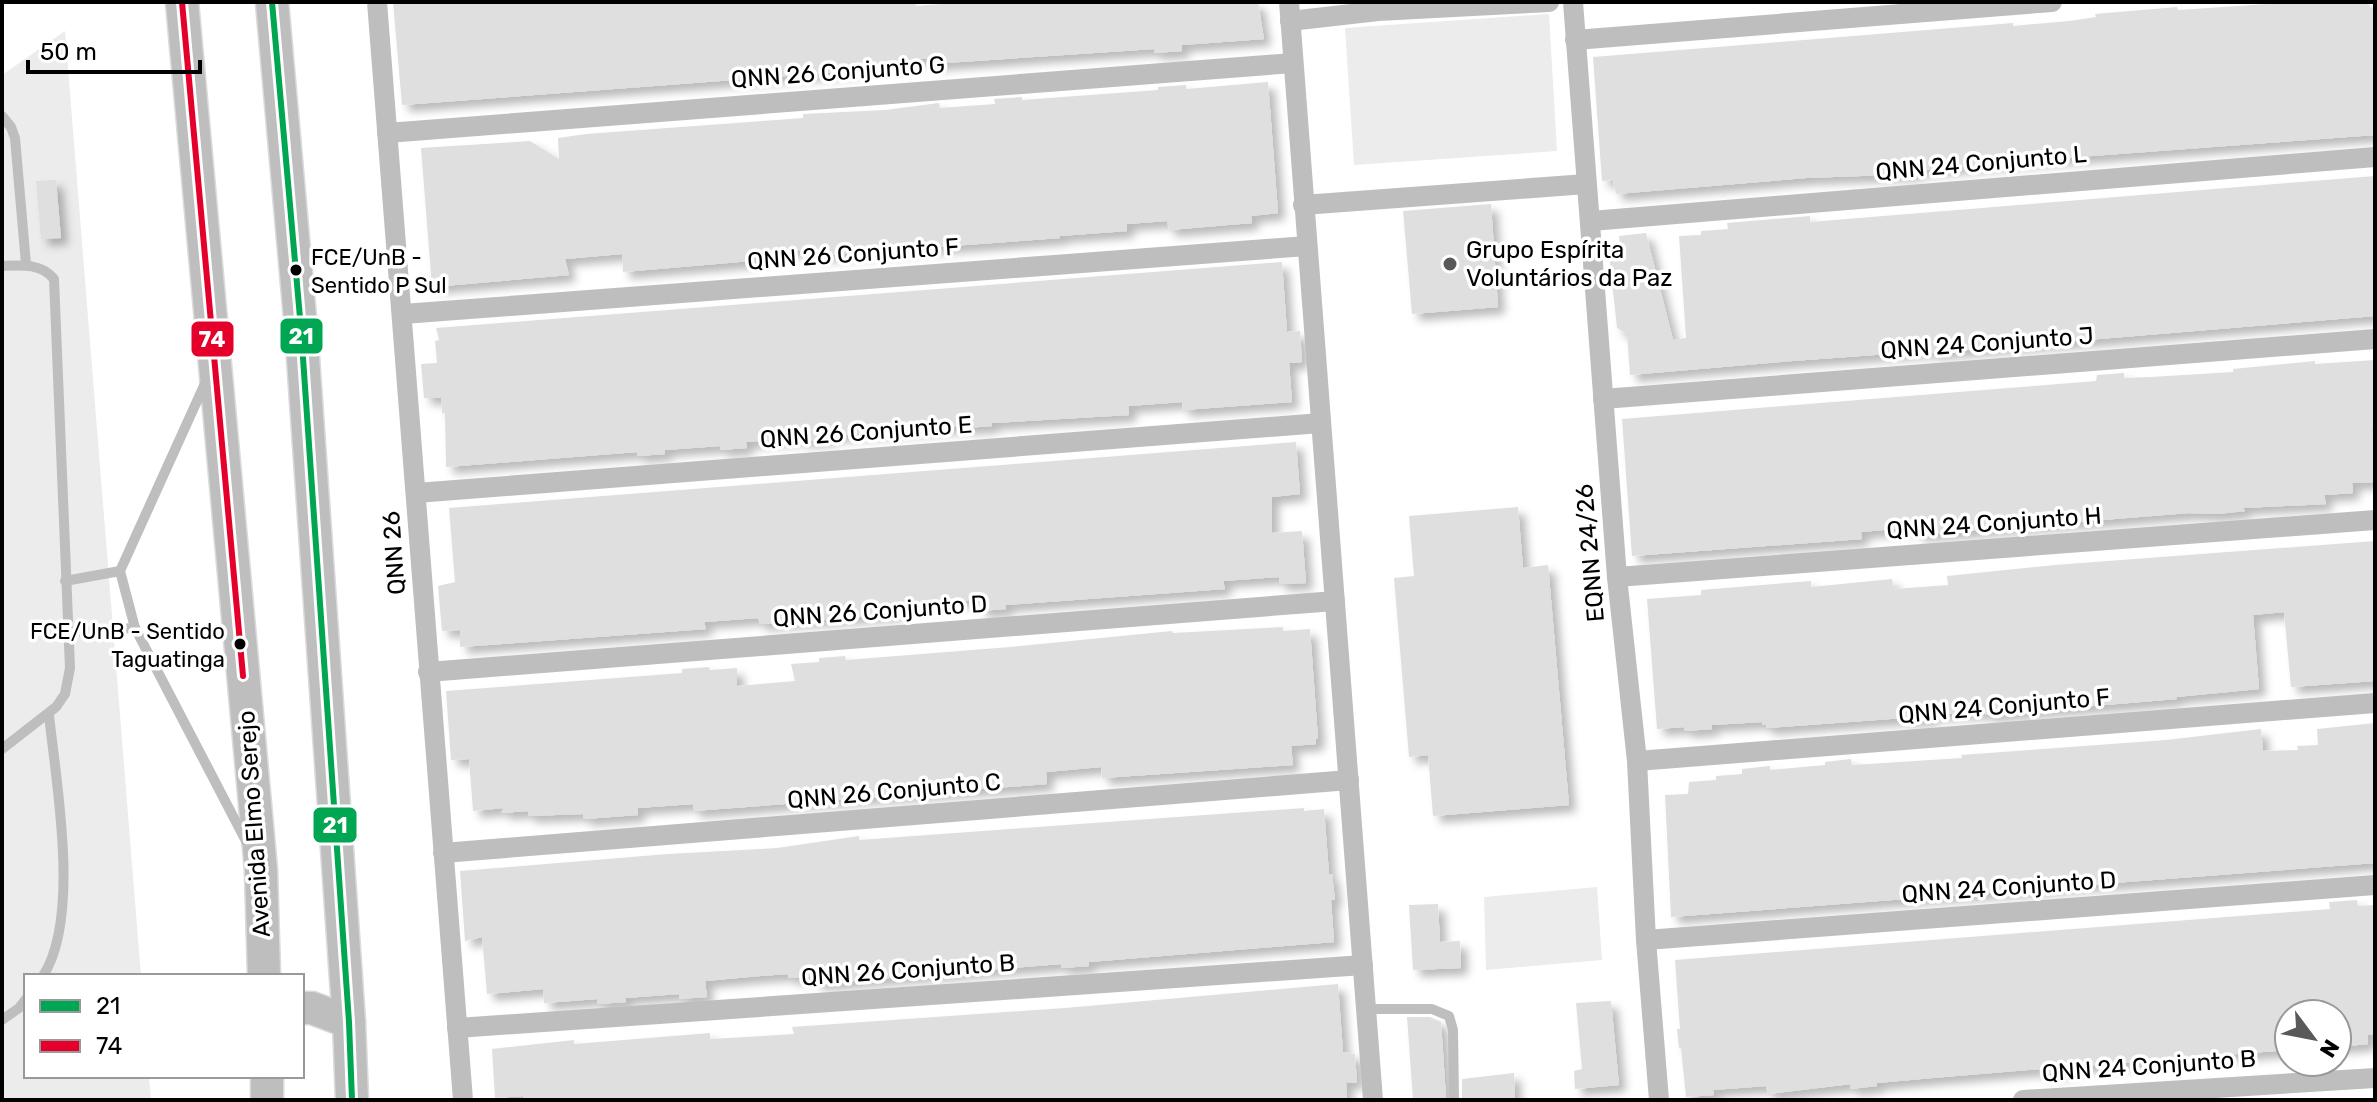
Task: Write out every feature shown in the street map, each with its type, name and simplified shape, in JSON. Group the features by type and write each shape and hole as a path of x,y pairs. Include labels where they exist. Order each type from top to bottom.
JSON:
{"main road":[{"name":"Avenida Elmo Serejo","path":"182,2 261,870 264,974"},
{"path":"272,2 301,329 352,1100"},
{"path":"304,1008 349,1022"},
{"path":"267,1078 267,1100"}],"street":[{"name":"QNN 26","path":"377,2 463,1100"},
{"path":"1373,1100 1289,11 1378,11 1549,2"},
{"name":"EQNN 24/26","path":"1573,2 1617,577 1637,761 1646,940 1659,1100"},
{"path":"1575,40 2052,2"},
{"name":"QNN 26 Conjunto G","path":"387,133 1293,63"},
{"name":"QNN 24 Conjunto L","path":"1591,221 2375,157"},
{"path":"1303,205 1586,184"},
{"name":"QNN 26 Conjunto F","path":"403,314 1307,246"},
{"name":"QNN 24 Conjunto J","path":"1603,399 2375,339"},
{"name":"QNN 26 Conjunto E","path":"416,493 1321,423"},
{"name":"QNN 24 Conjunto H","path":"1617,577 2375,520"},
{"name":"QNN 26 Conjunto D","path":"428,672 1335,601"},
{"name":"QNN 24 Conjunto F","path":"1637,761 2375,703"},
{"name":"QNN 26 Conjunto C","path":"443,853 1349,780"},
{"name":"QNN 24 Conjunto D","path":"1646,940 2375,885"},
{"name":"QNN 26 Conjunto B","path":"457,1028 1363,965"},
{"name":"QNN 24 Conjunto B","path":"2023,1100 2375,1078"}],"lane":[{"path":"2,116 15,138 26,264"},
{"path":"2,266 26,264 43,270 54,279 69,632 68,682 63,698 49,715 2,749"},
{"path":"214,363 120,571 135,628 261,870"},
{"path":"65,581 120,571"},
{"path":"69,632 135,628"},
{"path":"44,974 59,936 63,890 61,822 49,715"},
{"path":"2,1020 24,1002"},
{"path":"1366,1009 1432,1009 1449,1016 1453,1030 1454,1100"}],"shaded area":[{"path":"1549,14 1557,151 1354,165 1345,28"},
{"path":"65,31 141,974 24,974 24,1078 149,1078 151,1100 2,1100 2,75"},
{"path":"1597,887 1602,960 1486,970 1484,897"}],"building":[{"path":"393,2 915,2 916,6 966,2 1258,2 1264,39 1182,45 1182,51 1154,53 1154,49 930,64 930,58 853,64 854,71 402,105"},
{"path":"2297,2 2369,2 2370,8 2375,8 2375,135 2051,159 1916,171 1916,174 1806,178 1616,194 1613,180 1602,181 1593,57 2013,23 2013,26 2096,17 2095,14 2177,7 2178,10"},
{"path":"1268,82 1278,213 1251,216 1252,223 1169,230 1167,221 1127,224 1127,231 1060,238 814,256 814,249 760,253 751,256 751,261 623,272 622,254 565,259 569,275 432,287 421,148 530,141 559,159 558,138 586,134 803,118 803,114 885,110 939,103 940,108 995,104 994,99 1022,97 1022,100 1158,90 1158,87 1186,85 1186,89"},
{"path":"2375,176 2375,316 1630,375 1627,334 1617,328 1608,244 1620,243 1619,236 1646,233 1673,340 1686,338 1679,236 1728,229 1727,223 1810,216 1810,222"},
{"path":"56,180 61,238 41,239 36,181"},
{"path":"1491,204 1498,307 1412,314 1403,211"},
{"path":"1282,262 1287,332 1300,331 1302,362 1289,363 1292,402 1183,410 1182,402 1129,406 1129,415 992,423 992,426 829,436 829,439 801,441 801,438 746,442 747,448 720,450 720,446 665,450 665,454 638,456 637,452 446,467 445,413 442,413 441,398 424,398 421,364 437,363 435,341 439,340 436,328"},
{"path":"2375,360 2375,429 2372,427 2375,482 2352,483 2353,493 2324,495 2326,504 1916,535 1916,527 1861,532 1862,539 1632,556 1622,419 2096,381 2097,375 2124,373 2124,378 2151,377 2233,372 2233,369 2315,361 2315,364"},
{"path":"1296,442 1300,494 1272,497 1272,533 1302,531 1306,583 1279,584 1279,577 1223,581 1225,589 1006,605 1006,609 979,611 979,600 951,601 895,606 897,614 760,624 758,618 704,622 706,629 460,647 460,630 442,631 438,586 455,582 449,508"},
{"path":"1518,507 1523,568 1548,565 1569,805 1433,816 1428,755 1409,757 1394,578 1414,576 1409,516"},
{"path":"2375,541 2375,681 2291,687 2284,612 2253,615 2259,689 1986,715 1985,712 1930,715 1931,719 1904,718 1767,728 1762,722 1712,725 1712,729 1685,731 1684,727 1657,729 1647,599 1701,595 1701,590 1811,581 1811,587 1892,579 1894,589 1948,585 1947,576"},
{"path":"1283,627 1283,631 1310,629 1318,739 1316,744 1291,746 1293,765 1102,778 1101,767 1046,772 1047,784 693,811 693,804 638,808 638,815 584,819 583,814 528,816 528,811 501,813 504,808 473,811 469,759 451,760 446,691 682,673 682,669 709,667 710,670 737,668 737,686 795,681 791,664 819,662 819,658 845,656 846,660 1172,631"},
{"path":"2375,723 2375,863 1671,917 1665,795 1688,794 1689,782 1716,780 1716,776 1742,774 1742,769 1770,766 1770,770 1825,765 1825,762 1851,759 1852,765 1962,758 1961,755 2166,740 2261,729 2263,751 2298,750 2297,746 2318,745 2317,729"},
{"path":"1304,808 1304,811 1324,809 1329,874 1332,874 1335,900 1331,900 1334,942 1089,962 1089,966 1062,968 1061,964 816,984 815,976 760,976 705,981 707,997 679,999 679,994 625,998 626,1002 598,1004 597,999 544,1003 543,989 487,994 482,937 465,941 460,871 777,848 859,836 859,840"},
{"path":"2357,900 2358,906 2375,905 2375,1034 2368,1035 2368,1044 2353,1045 2353,998 2273,998 2273,1051 2095,1065 2068,1068 2068,1072 2041,1074 2041,1069 1932,1078 1850,1089 1851,1084 1768,1094 1766,1086 1713,1090 1714,1095 1686,1097 1677,1029 1680,1029 1675,960 2330,909 2329,902"},
{"path":"1438,904 1440,942 1460,941 1461,968 1413,970 1409,905"},
{"path":"1338,984 1343,1052 1355,1054 1357,1083 1346,1082 1347,1100 495,1098 492,1049 574,1040 574,1044 710,1033 710,1039 794,1034 792,1027 1065,1008"},
{"path":"1611,1001 1619,1085 1575,1089 1574,1071 1582,1069 1576,1003"},
{"path":"1407,1017 1430,1017 1441,1022 1446,1098 1413,1100"},
{"path":"1514,1073 1515,1100 1462,1100 1462,1079"}],"transit line":[{"name":"74","path":"182,2 243,676"},
{"name":"21","path":"272,2 301,329 352,1100"}],"place":[{"name":"Grupo Espírita Voluntários da Paz","path":"1450,264"},
{"name":"FCE/UnB - Sentido P Sul","path":"296,270"},
{"name":"FCE/UnB - Sentido Taguatinga","path":"240,644"}]}
